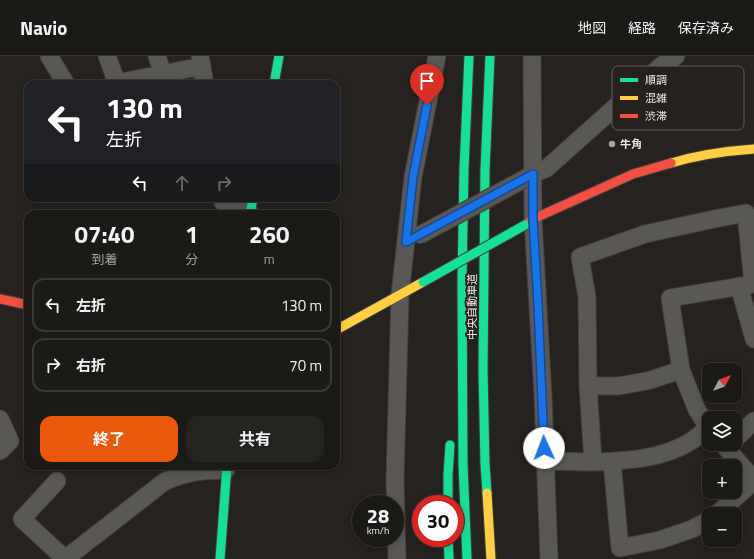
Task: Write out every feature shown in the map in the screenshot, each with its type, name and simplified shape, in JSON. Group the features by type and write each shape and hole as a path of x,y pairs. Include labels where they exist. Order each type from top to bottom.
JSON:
{"main road":[{"path":"275,80 280,56"},
{"name":"中央自動車道","path":"467,559 463,464 462,282 464,169 469,56"},
{"name":"中央自動車道","path":"490,56 485,170 483,370 485,464 491,559"},
{"path":"340,328 529,222 578,198 633,174 690,157 754,149"},
{"path":"454,398 462,282"},
{"path":"0,299 24,304"},
{"path":"448,495 451,436"},
{"path":"220,559 226,470"},
{"path":"448,547 449,559"}],"street":[{"path":"50,56 64,80"},
{"path":"107,56 113,80"},
{"path":"157,56 163,74"},
{"path":"397,559 395,479 400,295 413,238 413,177 437,56"},
{"path":"532,56 529,222 542,381 549,559"},
{"path":"663,61 676,56"},
{"path":"134,80 163,74 201,61 204,80"},
{"path":"413,238 547,168 612,108"},
{"path":"223,202 251,208"},
{"path":"593,462 588,386 587,297 580,257 645,234 714,218 746,213 749,285 754,338"},
{"path":"702,418 680,370 670,298 749,285"},
{"path":"588,386 618,386 647,381 680,370"},
{"path":"0,419 10,441 0,451"},
{"path":"742,431 754,421"},
{"path":"545,461 612,462 645,458 670,451 693,440 702,433"},
{"path":"726,507 754,481 733,451"},
{"path":"612,462 620,548 660,540 692,529 702,524"},
{"path":"57,482 22,519 65,559 164,482 188,472 209,470"}],"traffic: fast":[{"path":"275,80 279,56"},
{"path":"467,559 463,464 462,282 464,169 469,56"},
{"path":"487,493 483,370 485,170 490,56"},
{"path":"251,210 252,202"},
{"path":"423,282 525,225"},
{"path":"448,495 450,445"},
{"path":"220,559 227,470"},
{"path":"448,547 449,559"}],"traffic: slow":[{"path":"671,163 712,154 754,149"},
{"path":"340,328 423,282"},
{"path":"487,493 491,559"}],"traffic: jam":[{"path":"525,225 533,219 633,174 671,163"},
{"path":"0,299 24,304"}],"place":[{"name":"牛角","path":"612,144"}],"route":[{"path":"427,105 413,177 406,242 533,174 533,219 543,396 544,448"}]}
